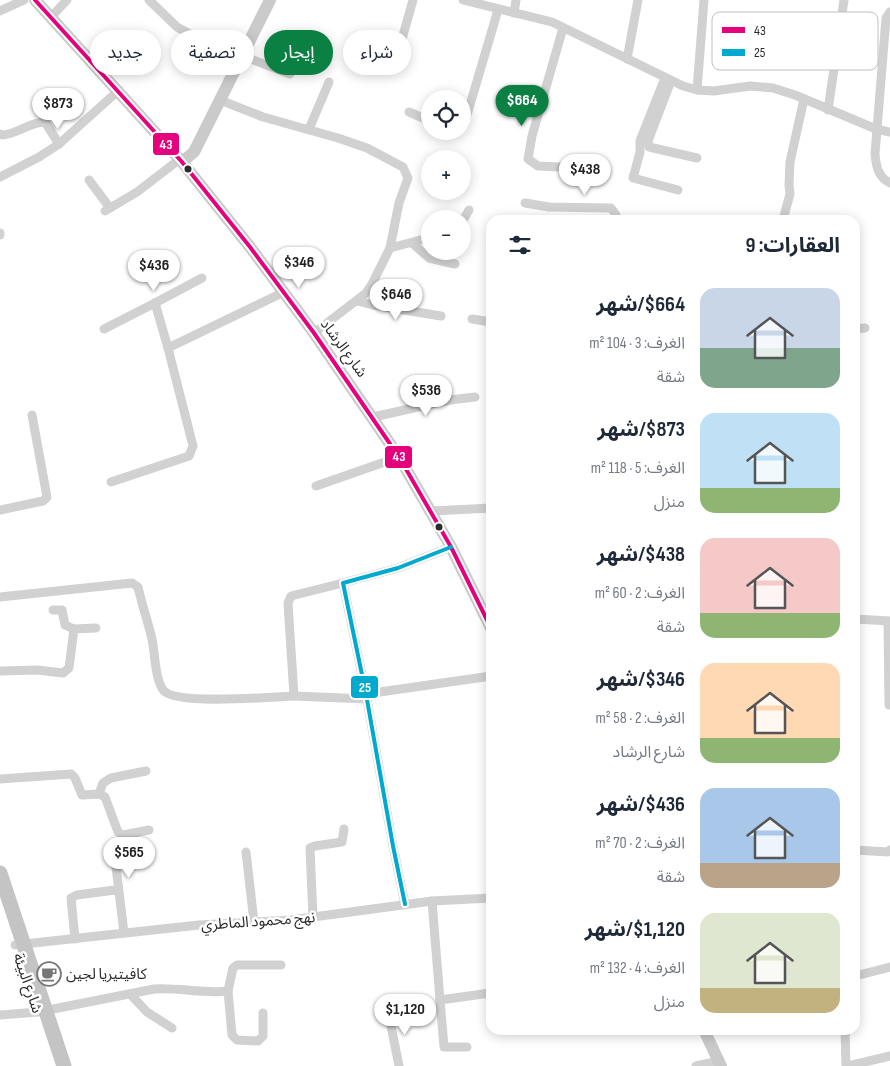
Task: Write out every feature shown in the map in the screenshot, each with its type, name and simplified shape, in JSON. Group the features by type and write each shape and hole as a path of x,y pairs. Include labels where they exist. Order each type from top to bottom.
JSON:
{"main road":[{"name":"شارع البيئة","path":"0,873 19,944 41,1011 55,1066"},
{"name":"شارع البيئة","path":"0,900 19,944"},
{"name":"شارع البيئة","path":"41,1011 64,1066"}],"street":[{"path":"0,11 24,0"},
{"name":"شارع الرشاد","path":"35,0 181,161 284,292 373,417 399,457 452,547 486,615"},
{"path":"51,17 67,0"},
{"path":"150,0 178,26 186,30"},
{"path":"254,33 270,0"},
{"path":"405,30 413,0"},
{"path":"463,0 552,22 668,79 697,90 714,91 750,86 773,88 876,129 890,132"},
{"path":"514,13 516,0"},
{"path":"627,59 638,0"},
{"path":"697,90 704,0"},
{"path":"471,101 498,10"},
{"path":"890,12 886,18 875,154 876,169 890,183"},
{"path":"563,28 532,136 528,159 538,166 581,168"},
{"path":"828,110 834,70"},
{"path":"89,180 107,209 137,192 194,152 233,75"},
{"path":"668,79 648,141 649,148 698,158"},
{"path":"668,79 640,141 640,152 633,178 678,190"},
{"path":"309,129 329,82"},
{"path":"0,177 40,157 59,144 118,90"},
{"path":"784,215 790,194 788,185 790,162 804,99"},
{"path":"220,100 263,117 309,129 367,148 403,167 408,178 399,203 390,248 372,284 357,301 314,333"},
{"path":"409,112 421,117"},
{"path":"0,134 11,135 37,122 45,122 59,144"},
{"path":"525,203 549,207 611,208 616,215"},
{"path":"390,248 421,239"},
{"path":"412,243 429,258 455,264"},
{"path":"104,329 202,278"},
{"path":"168,348 284,292"},
{"path":"357,301 441,316"},
{"path":"111,482 189,456 193,446 168,348 154,304"},
{"path":"472,319 486,321"},
{"path":"860,328 865,328"},
{"path":"373,417 450,400 475,397"},
{"path":"0,510 43,501 47,497 32,415"},
{"path":"316,486 399,457"},
{"path":"432,512 486,508"},
{"path":"294,696 288,603 292,596 398,568 452,547"},
{"path":"0,597 132,583 138,587 152,639 158,679 165,692 172,696 212,699 367,696 486,677"},
{"path":"343,583 367,696 392,846 405,904"},
{"path":"53,610 62,610 65,625 74,630 96,628"},
{"path":"860,619 889,621 889,705"},
{"path":"0,670 37,670 63,673 69,668 74,630"},
{"path":"99,794 102,783 112,778 146,770"},
{"path":"0,778 71,774 76,778 82,796 99,794 105,797 118,832 123,835 149,830"},
{"path":"312,917 310,848 342,842 344,829"},
{"path":"860,850 888,852 890,850"},
{"path":"246,852 254,922"},
{"path":"116,867 124,933"},
{"path":"75,938 71,898 77,895 114,890 118,892"},
{"name":"نهج محمود الماطري","path":"19,944 209,924 312,917 432,901 486,898"},
{"path":"432,901 444,1047 467,1047"},
{"path":"263,1013 263,1036 258,1041 237,1040 232,1035 228,991 233,968 237,965 281,966"},
{"path":"860,975 890,967"},
{"path":"0,1015 41,1011 154,989 228,991"},
{"path":"130,994 147,1012 172,1028"},
{"path":"440,1000 486,994"},
{"path":"388,1011 399,1066"},
{"path":"696,1066 720,1063 706,1035"},
{"path":"845,1035 847,1066 890,1056"}],"transit line":[{"name":"43","path":"35,0 182,162 250,247 314,333 399,457 451,547 486,618"},
{"name":"25","path":"405,904 366,694 343,583 398,568 451,547"}],"place":[{"name":"كافيتيريا لجين","path":"49,974"}]}
